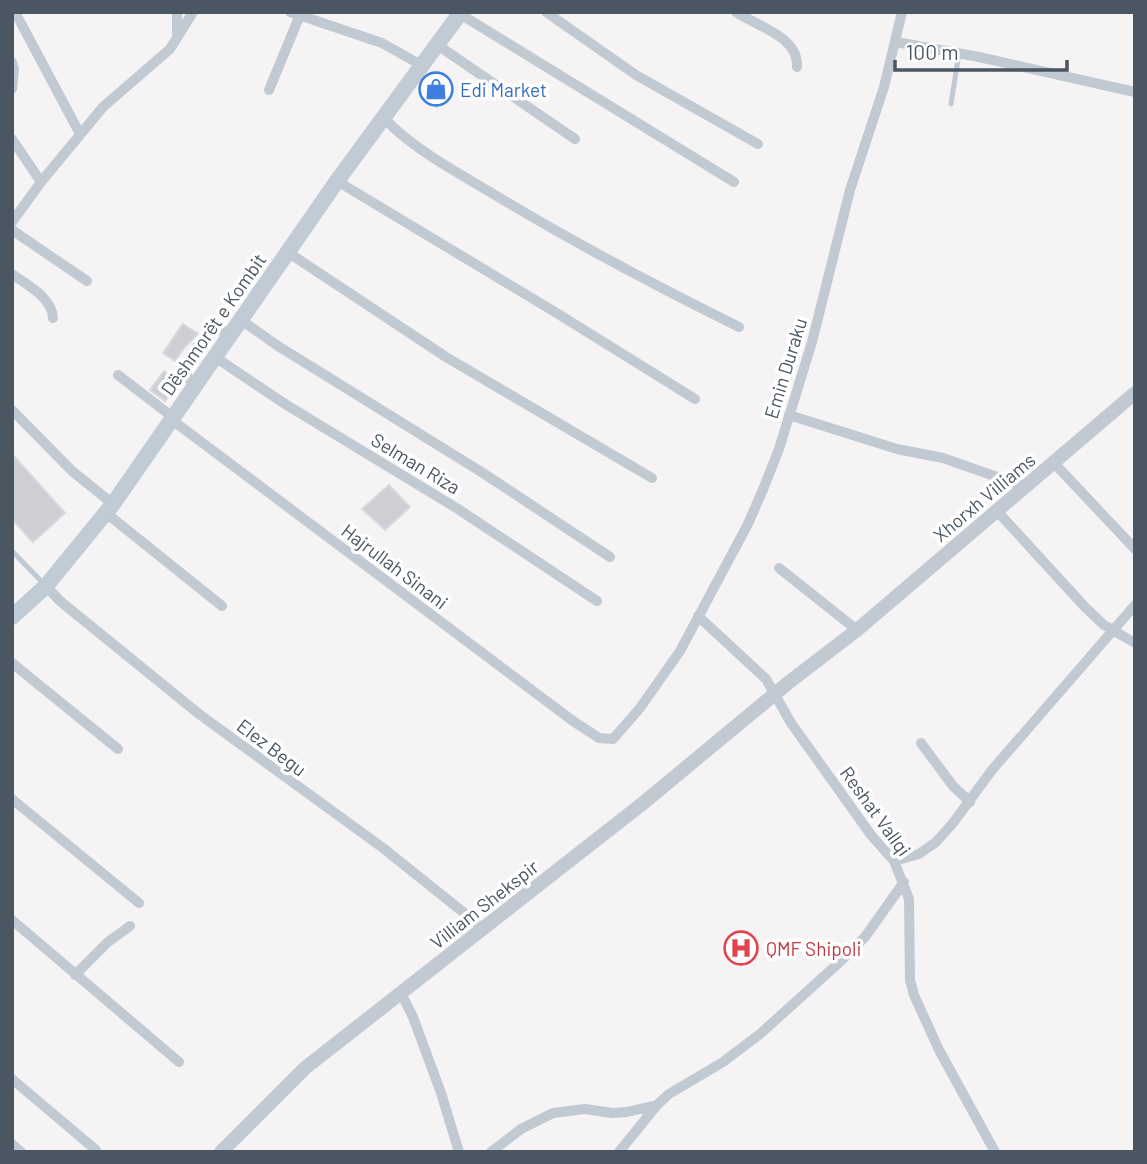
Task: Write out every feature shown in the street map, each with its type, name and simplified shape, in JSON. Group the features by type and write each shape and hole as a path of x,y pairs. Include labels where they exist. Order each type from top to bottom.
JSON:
{"main road":[{"name":"Dëshmorët e Kombit","path":"12,617 46,586 110,508 337,181 385,119 460,13"}],"street":[{"path":"15,12 80,134"},
{"path":"177,12 177,39"},
{"path":"12,222 103,107 159,59 177,39 194,12"},
{"path":"546,12 636,75 758,144"},
{"path":"736,12 789,45 798,57 797,67"},
{"name":"Emin Duraku","path":"599,738 609,740 617,737 680,651 759,499 779,449 812,342 850,190 884,87 902,12"},
{"path":"460,13 734,182"},
{"path":"268,90 295,14 382,43 421,65"},
{"path":"896,42 959,53 1135,92"},
{"path":"436,44 575,139"},
{"path":"12,89 13,66"},
{"path":"385,119 572,233 632,267 718,308"},
{"path":"385,119 431,155 514,207 608,260 739,327"},
{"path":"12,139 41,182"},
{"path":"337,181 695,399"},
{"path":"12,230 87,281"},
{"path":"289,253 446,357 652,478"},
{"path":"12,274 48,301 53,309 53,318"},
{"path":"241,320 288,353 483,472 610,557"},
{"path":"195,384 189,379 186,370 200,343 220,330 232,334"},
{"name":"Selman Riza","path":"215,357 285,404 457,509 597,601"},
{"name":"Hajrullah Sinani","path":"118,375 599,738"},
{"name":"Xhorxh Villiams","path":"776,693 857,630 1135,393"},
{"path":"12,410 110,508 222,606"},
{"path":"789,415 897,449 943,458 1026,487"},
{"path":"1054,463 1135,550"},
{"path":"997,511 1084,606 1104,625 1135,643"},
{"path":"779,569 857,630"},
{"name":"Elez Begu","path":"46,586 60,601 199,714 383,848 484,928"},
{"path":"894,861 907,859 930,848 970,802 992,769 1135,606"},
{"path":"698,616 759,672 776,693"},
{"path":"12,663 118,749"},
{"name":"Villiam Shekspir","path":"221,1152 305,1068 642,804 776,693"},
{"name":"Reshat Vallqi","path":"776,693 814,755 894,861 904,882 911,912 910,981 914,995 939,1050 995,1152"},
{"path":"921,743 953,786 970,802"},
{"path":"12,799 139,903"},
{"path":"619,1152 669,1094 742,1049 794,1005 865,937 904,882"},
{"path":"12,920 179,1062"},
{"path":"75,975 108,942 130,926"},
{"path":"401,993 413,1017 441,1093 459,1152"},
{"path":"12,1079 96,1150"},
{"path":"491,1152 521,1129 553,1113 585,1109 627,1112 657,1105"},
{"path":"12,1144 21,1152"}],"lane":[{"path":"951,104 959,53"},
{"path":"12,551 46,586"}],"building":[{"path":"434,74 451,87 437,107 420,94"},
{"path":"183,324 198,334 175,361 163,353"},
{"path":"164,371 179,381 165,401 150,390"},
{"path":"12,454 65,513 33,542 12,519"},
{"path":"389,485 410,507 385,530 362,509"},
{"name":"QMF Shipoli","path":"742,935 754,949 740,960 729,946"}],"place":[{"name":"Edi Market","path":"436,89"},
{"name":"QMF Shipoli","path":"741,948"}]}
